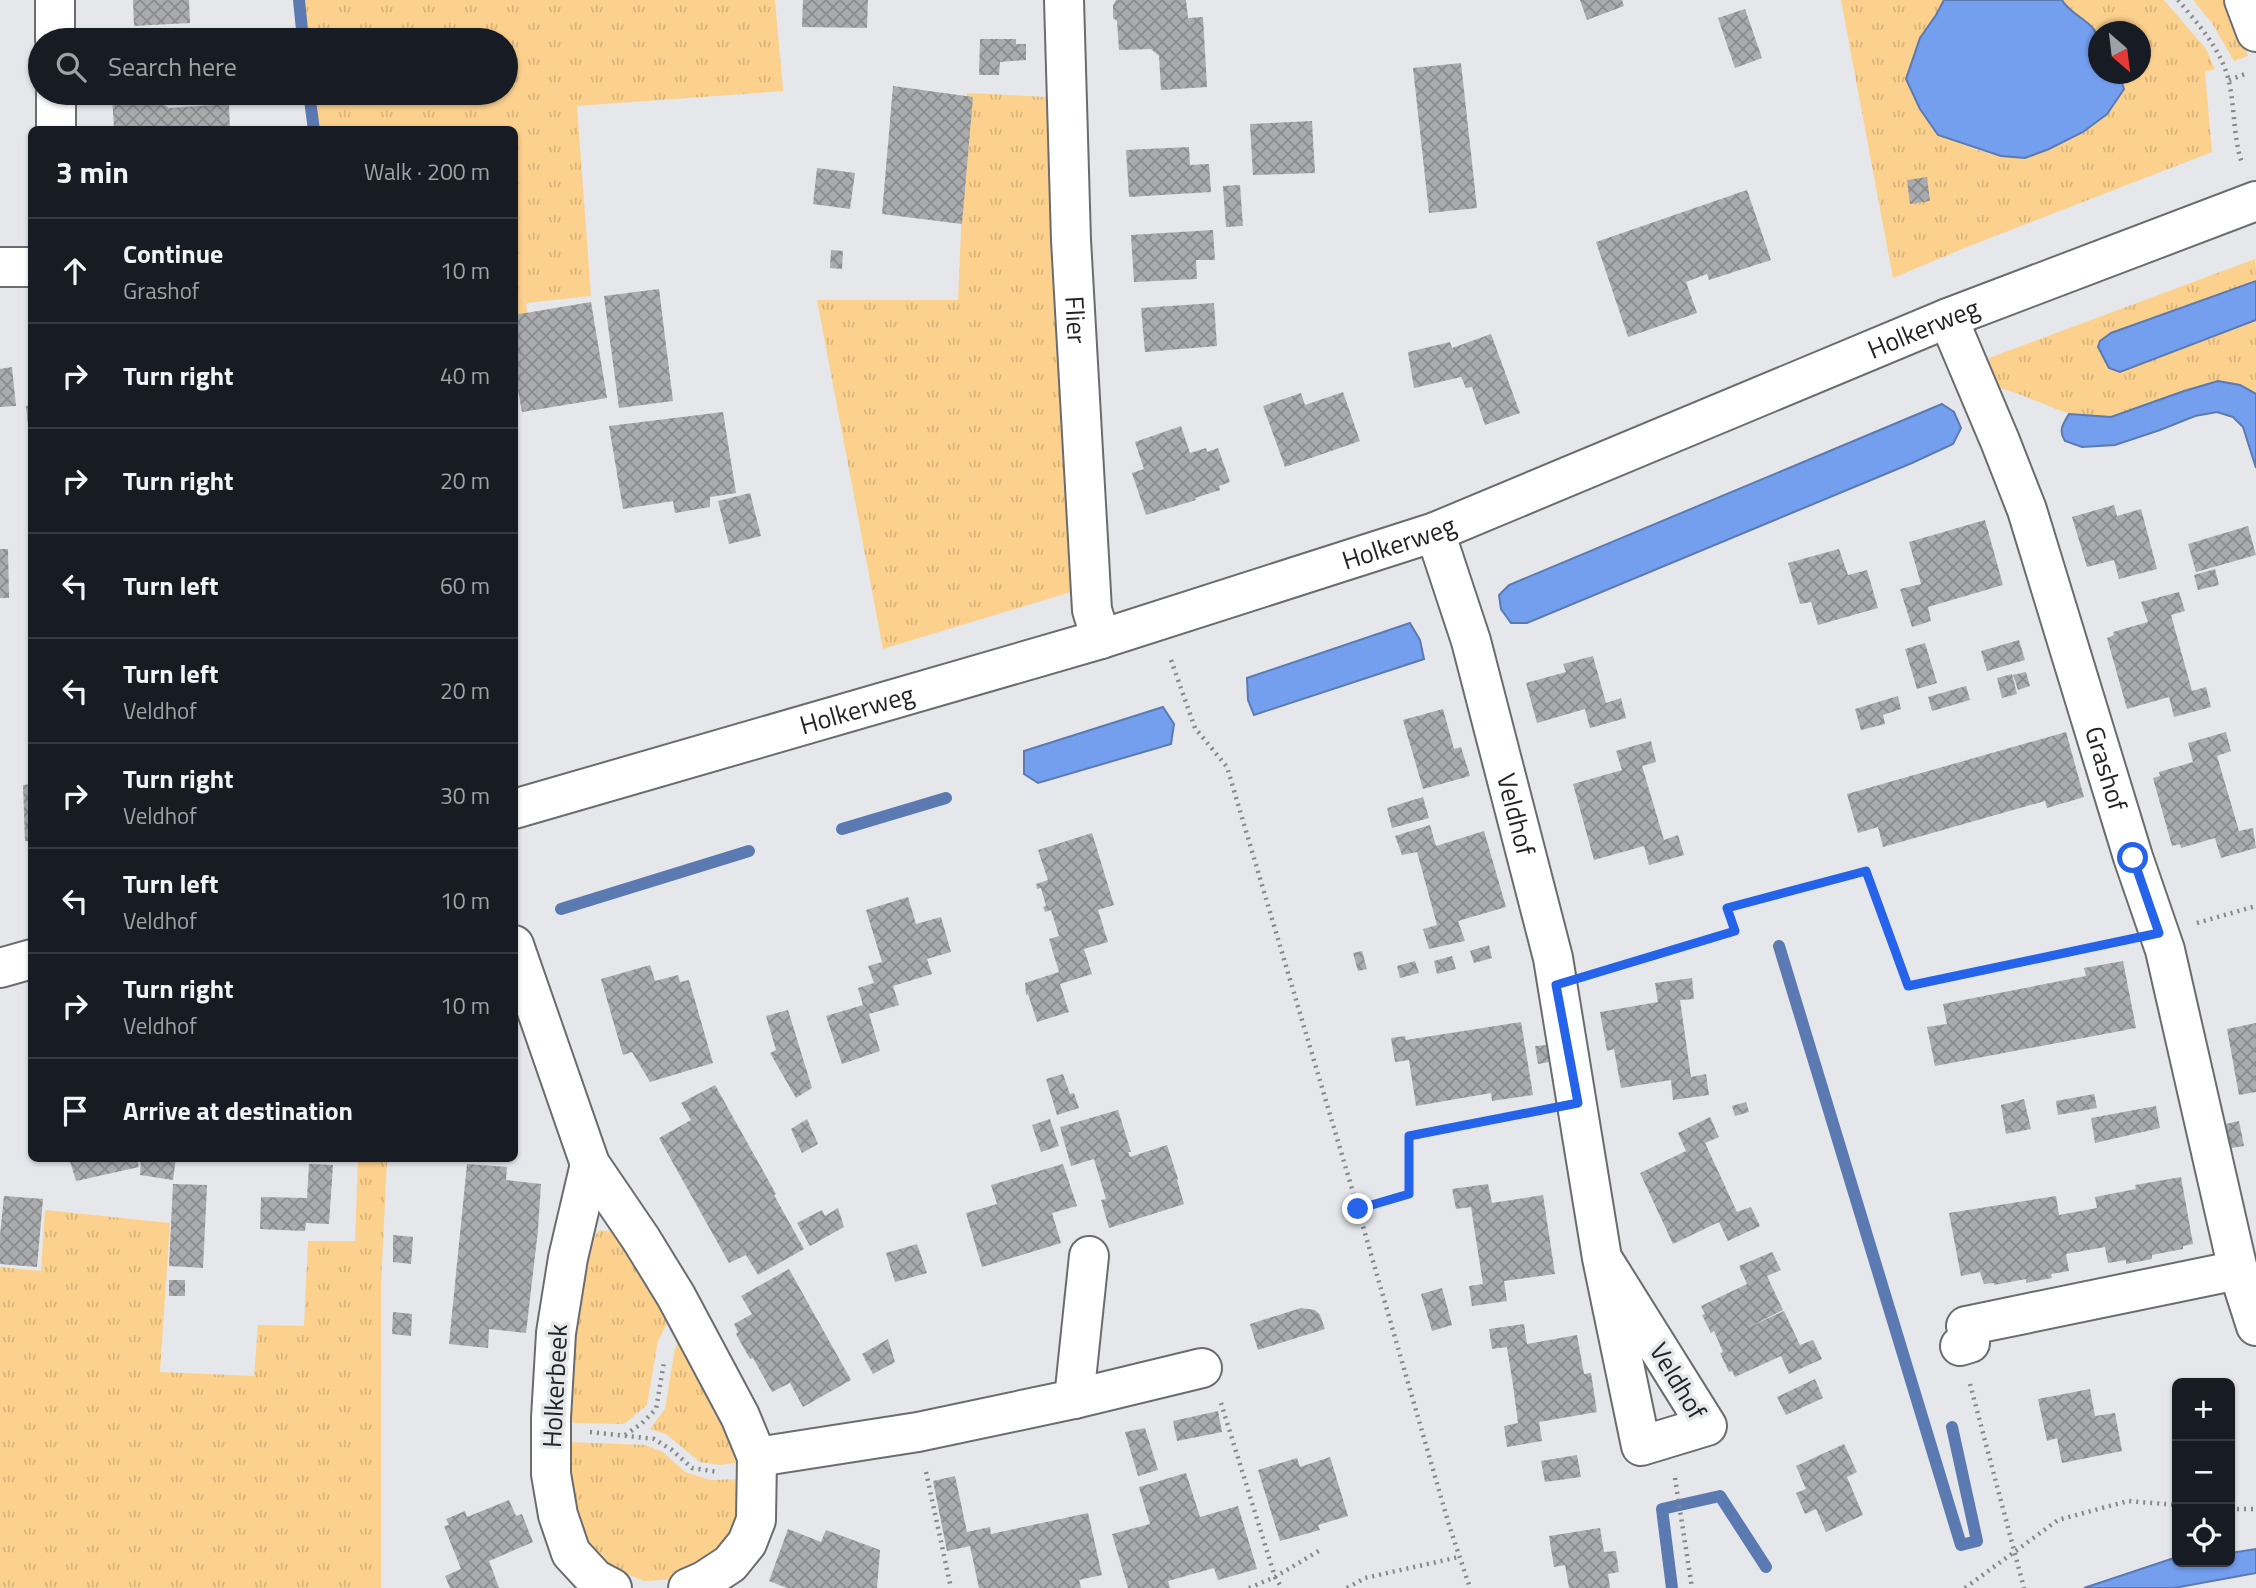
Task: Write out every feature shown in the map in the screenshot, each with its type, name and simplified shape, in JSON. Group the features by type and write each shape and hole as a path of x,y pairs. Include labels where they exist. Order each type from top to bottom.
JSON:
{"street":[{"path":"55,0 55,28"},
{"name":"Flier","path":"1064,0 1071,240 1091,596 1092,610 1101,639"},
{"path":"2244,0 2256,32"},
{"path":"56,105 57,126"},
{"name":"Holkerweg","path":"518,808 1101,639 1435,532 1948,318 2256,201"},
{"path":"0,267 28,267"},
{"name":"Grashof","path":"1948,318 2027,510 2133,858 2159,933 2238,1269 2256,1326"},
{"name":"Veldhof","path":"1435,532 1471,640 1553,958 1602,1258"},
{"path":"518,957 590,1164 641,1239 688,1319 740,1416 757,1464 756,1520 747,1543 730,1564 688,1588"},
{"path":"0,968 28,960"},
{"name":"Holkerbeek","path":"590,1164 568,1258 556,1333 551,1474 558,1515 571,1553 596,1579 612,1588"},
{"path":"1074,1399 1089,1256"},
{"path":"1960,1346 1970,1343 1966,1326 2238,1269"},
{"path":"757,1464 1074,1399 1202,1368"}],"path":[{"path":"2178,0 2206,34 2220,57 2229,80 2240,159"},
{"path":"2229,80 2256,71"},
{"path":"1158,619 1195,728 1227,767 1470,1588"},
{"path":"1556,985 1735,931 1727,908 1866,871 1908,986 2159,933 2256,906"},
{"path":"1358,1209 1409,1194 1409,1136 1578,1103"},
{"path":"625,1435 656,1409 670,1330 688,1319"},
{"path":"1960,1346 2024,1588"},
{"path":"1202,1368 1216,1387 1275,1577 1282,1588"},
{"path":"551,1429 654,1439 672,1450 692,1468 725,1474 757,1464"},
{"path":"918,1432 951,1588"},
{"path":"1677,1487 1692,1588"},
{"path":"1965,1588 2057,1520 2128,1501 2172,1505"},
{"path":"2235,1509 2256,1509"},
{"path":"1249,1588 1275,1577 1322,1549"},
{"path":"1347,1588 1365,1578 1459,1556"}],"green space":[{"path":"305,0 775,0 783,91 577,106 591,296 526,303 535,386 518,387 518,126 318,126 316,105 518,105 518,28 308,28"},
{"path":"1841,0 1944,0 1920,38 1938,135 1984,152 2013,157 2056,146 2095,124 2110,110 2124,89 2122,84 2151,84 2151,21 2088,21 2088,24 2067,8 2062,0 2164,0 2206,49 2215,69 2205,72 2212,152 1893,278"},
{"path":"2193,0 2228,0 2248,56 2234,61 2212,23"},
{"path":"967,93 1047,97 1071,592 883,649 817,300 958,300"},
{"path":"2255,259 2256,281 2111,333 2100,341 2120,372 2256,320 2256,394 2235,384 2216,382 2124,413 2098,418 2068,413 1995,387 1986,367 1989,358"},
{"path":"358,1162 387,1162 381,1285 381,1588 0,1588 0,1267 41,1271 45,1210 170,1223 160,1372 254,1376 258,1325 304,1326 308,1241 355,1241"},
{"path":"600,1230 621,1233 672,1314 658,1341 647,1405 624,1424 574,1423 565,1410 588,1243"},
{"path":"682,1335 743,1462 720,1465 700,1462 666,1434 650,1429 665,1409 675,1348"},
{"path":"567,1442 645,1445 663,1452 685,1472 710,1480 742,1479 741,1522 717,1559 679,1579 644,1581 597,1562 571,1505"}],"water":[{"path":"1944,0 2062,0 2070,10 2088,23 2088,84 2122,84 2124,89 2107,114 2083,132 2025,158 2001,156 1938,135 1920,109 1906,79 1920,38"},
{"path":"2256,281 2256,320 2120,372 2109,368 2098,347 2100,341 2111,333"},
{"path":"2218,381 2240,385 2256,394 2256,468 2243,427 2233,417 2217,412 2195,416 2115,445 2082,447 2065,441 2063,437 2062,428 2069,414 2111,417"},
{"path":"1942,404 1954,412 1961,428 1953,444 1527,623 1511,623 1501,609 1499,595 1509,585"},
{"path":"1410,623 1420,640 1424,659 1254,715 1248,700 1247,678"},
{"path":"1163,707 1174,724 1171,744 1038,783 1024,774 1024,751"},
{"path":"2256,1549 2256,1573 2174,1588 2084,1588 2172,1559 2172,1567 2235,1567 2235,1552"}],"building":[{"path":"133,0 189,0 190,23 134,26"},
{"path":"803,0 868,0 867,28 802,27"},
{"path":"1116,0 1186,0 1188,18 1203,17 1207,87 1161,90 1159,56 1151,49 1119,50 1117,21 1113,18 1113,5"},
{"path":"1580,0 1622,0 1624,6 1587,20"},
{"path":"1745,9 1762,58 1735,68 1718,18"},
{"path":"980,39 1016,39 1016,44 1026,44 1026,60 1000,62 999,75 979,75"},
{"path":"1461,63 1477,208 1429,213 1413,68"},
{"path":"893,86 973,97 962,224 882,214"},
{"path":"113,105 164,105 169,108 229,105 230,126 114,126"},
{"path":"1312,121 1315,173 1253,175 1250,124"},
{"path":"1189,147 1190,165 1209,164 1211,192 1129,197 1126,150"},
{"path":"817,168 855,173 850,209 813,204"},
{"path":"1927,177 1930,201 1910,204 1907,180"},
{"path":"1240,185 1243,226 1226,227 1223,186"},
{"path":"1747,190 1771,260 1709,280 1707,274 1686,282 1697,313 1628,337 1596,242"},
{"path":"1213,230 1215,260 1196,260 1197,279 1134,282 1131,235"},
{"path":"831,250 843,251 842,269 830,268"},
{"path":"659,289 673,401 619,408 604,296"},
{"path":"591,302 607,398 522,412 518,390 518,314"},
{"path":"1214,303 1217,346 1145,352 1141,308"},
{"path":"1491,334 1520,413 1485,425 1472,387 1466,388 1461,377 1414,388 1408,352 1450,342 1452,348"},
{"path":"12,367 16,406 0,407 0,369"},
{"path":"1343,392 1360,441 1285,467 1263,406 1301,393 1305,405"},
{"path":"723,412 736,493 710,497 710,507 675,513 673,501 623,509 609,426"},
{"path":"1181,426 1190,453 1206,448 1207,452 1218,448 1230,482 1219,486 1220,490 1195,498 1196,500 1146,515 1132,473 1144,469 1135,442"},
{"path":"750,493 761,536 729,544 718,501"},
{"path":"2114,505 2117,516 2141,509 2157,569 2119,579 2114,560 2087,567 2072,517"},
{"path":"1985,520 2003,585 1928,607 1931,621 1912,627 1900,589 1921,584 1909,542"},
{"path":"2248,526 2256,555 2196,572 2188,544"},
{"path":"0,549 8,549 9,598 0,598"},
{"path":"1839,549 1848,575 1867,570 1878,608 1818,625 1811,602 1800,604 1788,563"},
{"path":"2215,569 2219,585 2198,590 2194,575"},
{"path":"2179,592 2185,611 2171,615 2192,691 2206,687 2211,707 2174,717 2169,697 2127,709 2107,638 2114,635 2113,632 2148,622 2141,602"},
{"path":"2019,640 2025,660 1987,671 1981,651"},
{"path":"1925,643 1937,683 1917,689 1905,649"},
{"path":"1593,656 1606,703 1621,698 1626,718 1590,728 1585,709 1537,723 1526,683 1566,672 1563,664"},
{"path":"2026,672 2030,686 2018,690 2013,675"},
{"path":"2012,674 2017,694 2002,698 1997,678"},
{"path":"1966,686 1970,700 1932,711 1928,697"},
{"path":"1898,696 1901,709 1883,715 1885,724 1861,730 1855,709"},
{"path":"1443,709 1454,749 1461,747 1470,776 1423,789 1403,720"},
{"path":"2066,732 2084,797 2047,808 2045,801 1883,847 1878,827 1858,833 1847,794"},
{"path":"2226,732 2231,751 2217,756 2239,831 2253,828 2256,848 2221,858 2215,838 2181,848 2180,844 2172,846 2153,778 2160,776 2159,772 2193,762 2188,743"},
{"path":"1651,741 1656,762 1642,766 1664,840 1678,835 1684,855 1649,865 1644,846 1594,860 1573,784 1622,770 1616,751"},
{"path":"28,784 28,841 25,841 23,785"},
{"path":"1423,797 1429,818 1392,828 1387,808"},
{"path":"1430,825 1436,846 1484,831 1506,907 1458,921 1465,941 1429,949 1423,929 1437,925 1417,852 1402,855 1395,836"},
{"path":"1092,833 1114,905 1098,910 1108,942 1084,949 1092,974 1060,984 1069,1012 1037,1022 1028,994 1026,995 1025,983 1059,972 1049,939 1059,936 1051,910 1045,912 1041,888 1037,889 1036,884 1048,880 1038,850"},
{"path":"908,897 916,924 941,917 951,952 927,959 932,974 893,986 899,1005 869,1014 880,1051 842,1064 826,1016 863,1005 858,988 874,983 868,966 882,962 866,910"},
{"path":"1489,945 1492,958 1474,963 1470,951"},
{"path":"1362,951 1367,969 1358,971 1353,953"},
{"path":"1452,956 1456,969 1437,974 1434,961"},
{"path":"1415,961 1419,973 1400,978 1397,966"},
{"path":"2123,961 2136,1028 1935,1066 1927,1027 1947,1024 1943,1004 2086,976 2084,968"},
{"path":"650,965 655,981 678,975 680,982 689,980 713,1063 650,1082 632,1052 623,1055 601,979"},
{"path":"1692,978 1694,999 1680,1000 1691,1077 1706,1074 1709,1095 1673,1100 1671,1080 1621,1088 1614,1049 1607,1051 1600,1012 1658,1002 1655,983"},
{"path":"788,1010 812,1088 796,1098 770,1053 776,1050 766,1016"},
{"path":"1521,1022 1533,1095 1492,1101 1491,1093 1416,1106 1409,1060 1395,1062 1391,1038 1405,1036 1406,1040"},
{"path":"2256,1023 2256,1092 2239,1095 2227,1029"},
{"path":"1547,1045 1549,1062 1538,1064 1535,1046"},
{"path":"1063,1074 1070,1094 1074,1093 1079,1108 1057,1115 1046,1079"},
{"path":"715,1085 804,1249 758,1275 746,1255 729,1263 659,1138 691,1120 681,1103"},
{"path":"2094,1094 2097,1108 2058,1115 2056,1101"},
{"path":"2024,1099 2031,1129 2006,1134 2001,1105"},
{"path":"1746,1102 1749,1112 1735,1116 1732,1106"},
{"path":"2156,1106 2160,1128 2095,1143 2091,1118"},
{"path":"1118,1110 1131,1152 1128,1152 1130,1157 1167,1145 1184,1204 1109,1228 1101,1200 1106,1199 1094,1159 1071,1166 1060,1127"},
{"path":"1710,1117 1719,1137 1705,1143 1737,1212 1751,1207 1760,1226 1728,1241 1719,1222 1673,1244 1640,1173 1686,1151 1678,1133"},
{"path":"807,1119 818,1144 802,1153 791,1129"},
{"path":"1050,1119 1059,1146 1041,1152 1032,1125"},
{"path":"2239,1121 2244,1146 2225,1149 2221,1125"},
{"path":"70,1162 138,1162 139,1167 76,1181"},
{"path":"141,1162 175,1162 173,1180 140,1175"},
{"path":"309,1164 333,1165 329,1224 306,1223 305,1231 260,1229 261,1197 307,1198"},
{"path":"467,1164 507,1167 506,1180 541,1184 526,1333 489,1329 488,1348 449,1344"},
{"path":"1063,1164 1077,1206 1052,1213 1061,1243 982,1267 966,1213 997,1204 991,1185"},
{"path":"2181,1177 2193,1244 2183,1246 2183,1249 2126,1264 2126,1260 2108,1263 2105,1247 2066,1254 2069,1271 2051,1274 2052,1278 2026,1283 2026,1279 1994,1285 1984,1284 1980,1272 1961,1276 1949,1213 2056,1196 2059,1215 2097,1208 2095,1197 2136,1189 2135,1185"},
{"path":"173,1184 207,1185 203,1268 169,1266"},
{"path":"1488,1184 1492,1203 1543,1195 1555,1274 1504,1281 1507,1301 1472,1306 1469,1286 1483,1284 1471,1207 1456,1209 1452,1189"},
{"path":"4,1196 43,1199 37,1267 0,1264"},
{"path":"838,1208 844,1227 810,1246 797,1223 822,1210 825,1216"},
{"path":"393,1235 413,1237 411,1264 393,1262"},
{"path":"917,1244 927,1273 895,1282 886,1253"},
{"path":"1772,1252 1781,1270 1767,1276 1783,1310 1745,1329 1784,1311 1800,1345 1813,1340 1822,1359 1789,1374 1781,1356 1735,1377 1732,1371 1729,1372 1714,1331 1711,1333 1702,1315 1705,1314 1701,1306 1747,1284 1739,1266"},
{"path":"789,1269 851,1380 803,1407 790,1383 772,1392 736,1334 738,1332 734,1324 752,1314 741,1296"},
{"path":"169,1280 185,1280 185,1296 169,1296"},
{"path":"1442,1288 1452,1325 1432,1331 1421,1294"},
{"path":"1301,1308 1315,1310 1325,1329 1258,1350 1250,1324"},
{"path":"393,1312 412,1314 411,1336 392,1334"},
{"path":"1524,1324 1527,1344 1577,1335 1584,1374 1591,1373 1597,1412 1539,1422 1542,1441 1507,1447 1504,1426 1518,1423 1513,1385 1507,1347 1492,1349 1489,1329"},
{"path":"888,1339 895,1362 873,1374 862,1354"},
{"path":"1815,1379 1823,1398 1786,1415 1777,1397"},
{"path":"2090,1389 2095,1416 2115,1413 2122,1451 2062,1463 2057,1438 2047,1441 2038,1399"},
{"path":"1218,1411 1222,1432 1177,1441 1173,1421"},
{"path":"1145,1428 1158,1470 1138,1476 1125,1432"},
{"path":"1844,1444 1857,1472 1847,1477 1863,1515 1826,1532 1816,1509 1805,1514 1796,1493 1806,1489 1796,1466"},
{"path":"1577,1455 1581,1477 1545,1482 1541,1461"},
{"path":"1330,1457 1348,1516 1318,1525 1320,1530 1280,1541 1258,1470 1297,1458 1300,1467"},
{"path":"1186,1473 1200,1517 1238,1506 1257,1569 1218,1580 1214,1568 1168,1581 1170,1588 1128,1588 1112,1534 1150,1524 1139,1487"},
{"path":"955,1476 967,1532 990,1527 991,1534 1088,1513 1102,1575 1079,1580 1081,1588 979,1588 970,1546 947,1551 933,1481"},
{"path":"509,1500 516,1516 522,1514 533,1542 489,1561 499,1588 450,1588 445,1576 461,1569 444,1526 449,1525 446,1519 465,1511 467,1517"},
{"path":"1600,1528 1604,1552 1616,1551 1619,1572 1608,1574 1610,1588 1569,1588 1565,1565 1554,1567 1549,1536"},
{"path":"788,1529 821,1542 826,1530 880,1550 877,1588 787,1588 769,1581"}],"waterway":[{"path":"299,0 302,28"},
{"path":"311,105 313,126"},
{"path":"842,829 946,798"},
{"path":"561,909 749,851"},
{"path":"1779,946 1961,1545 1977,1541 1952,1427"},
{"path":"1672,1588 1662,1509 1720,1496 1766,1567"}],"route":[{"path":"1358,1209 1409,1194 1409,1136 1578,1103 1556,985 1735,931 1727,908 1866,871 1908,986 2159,933 2133,858"}]}
